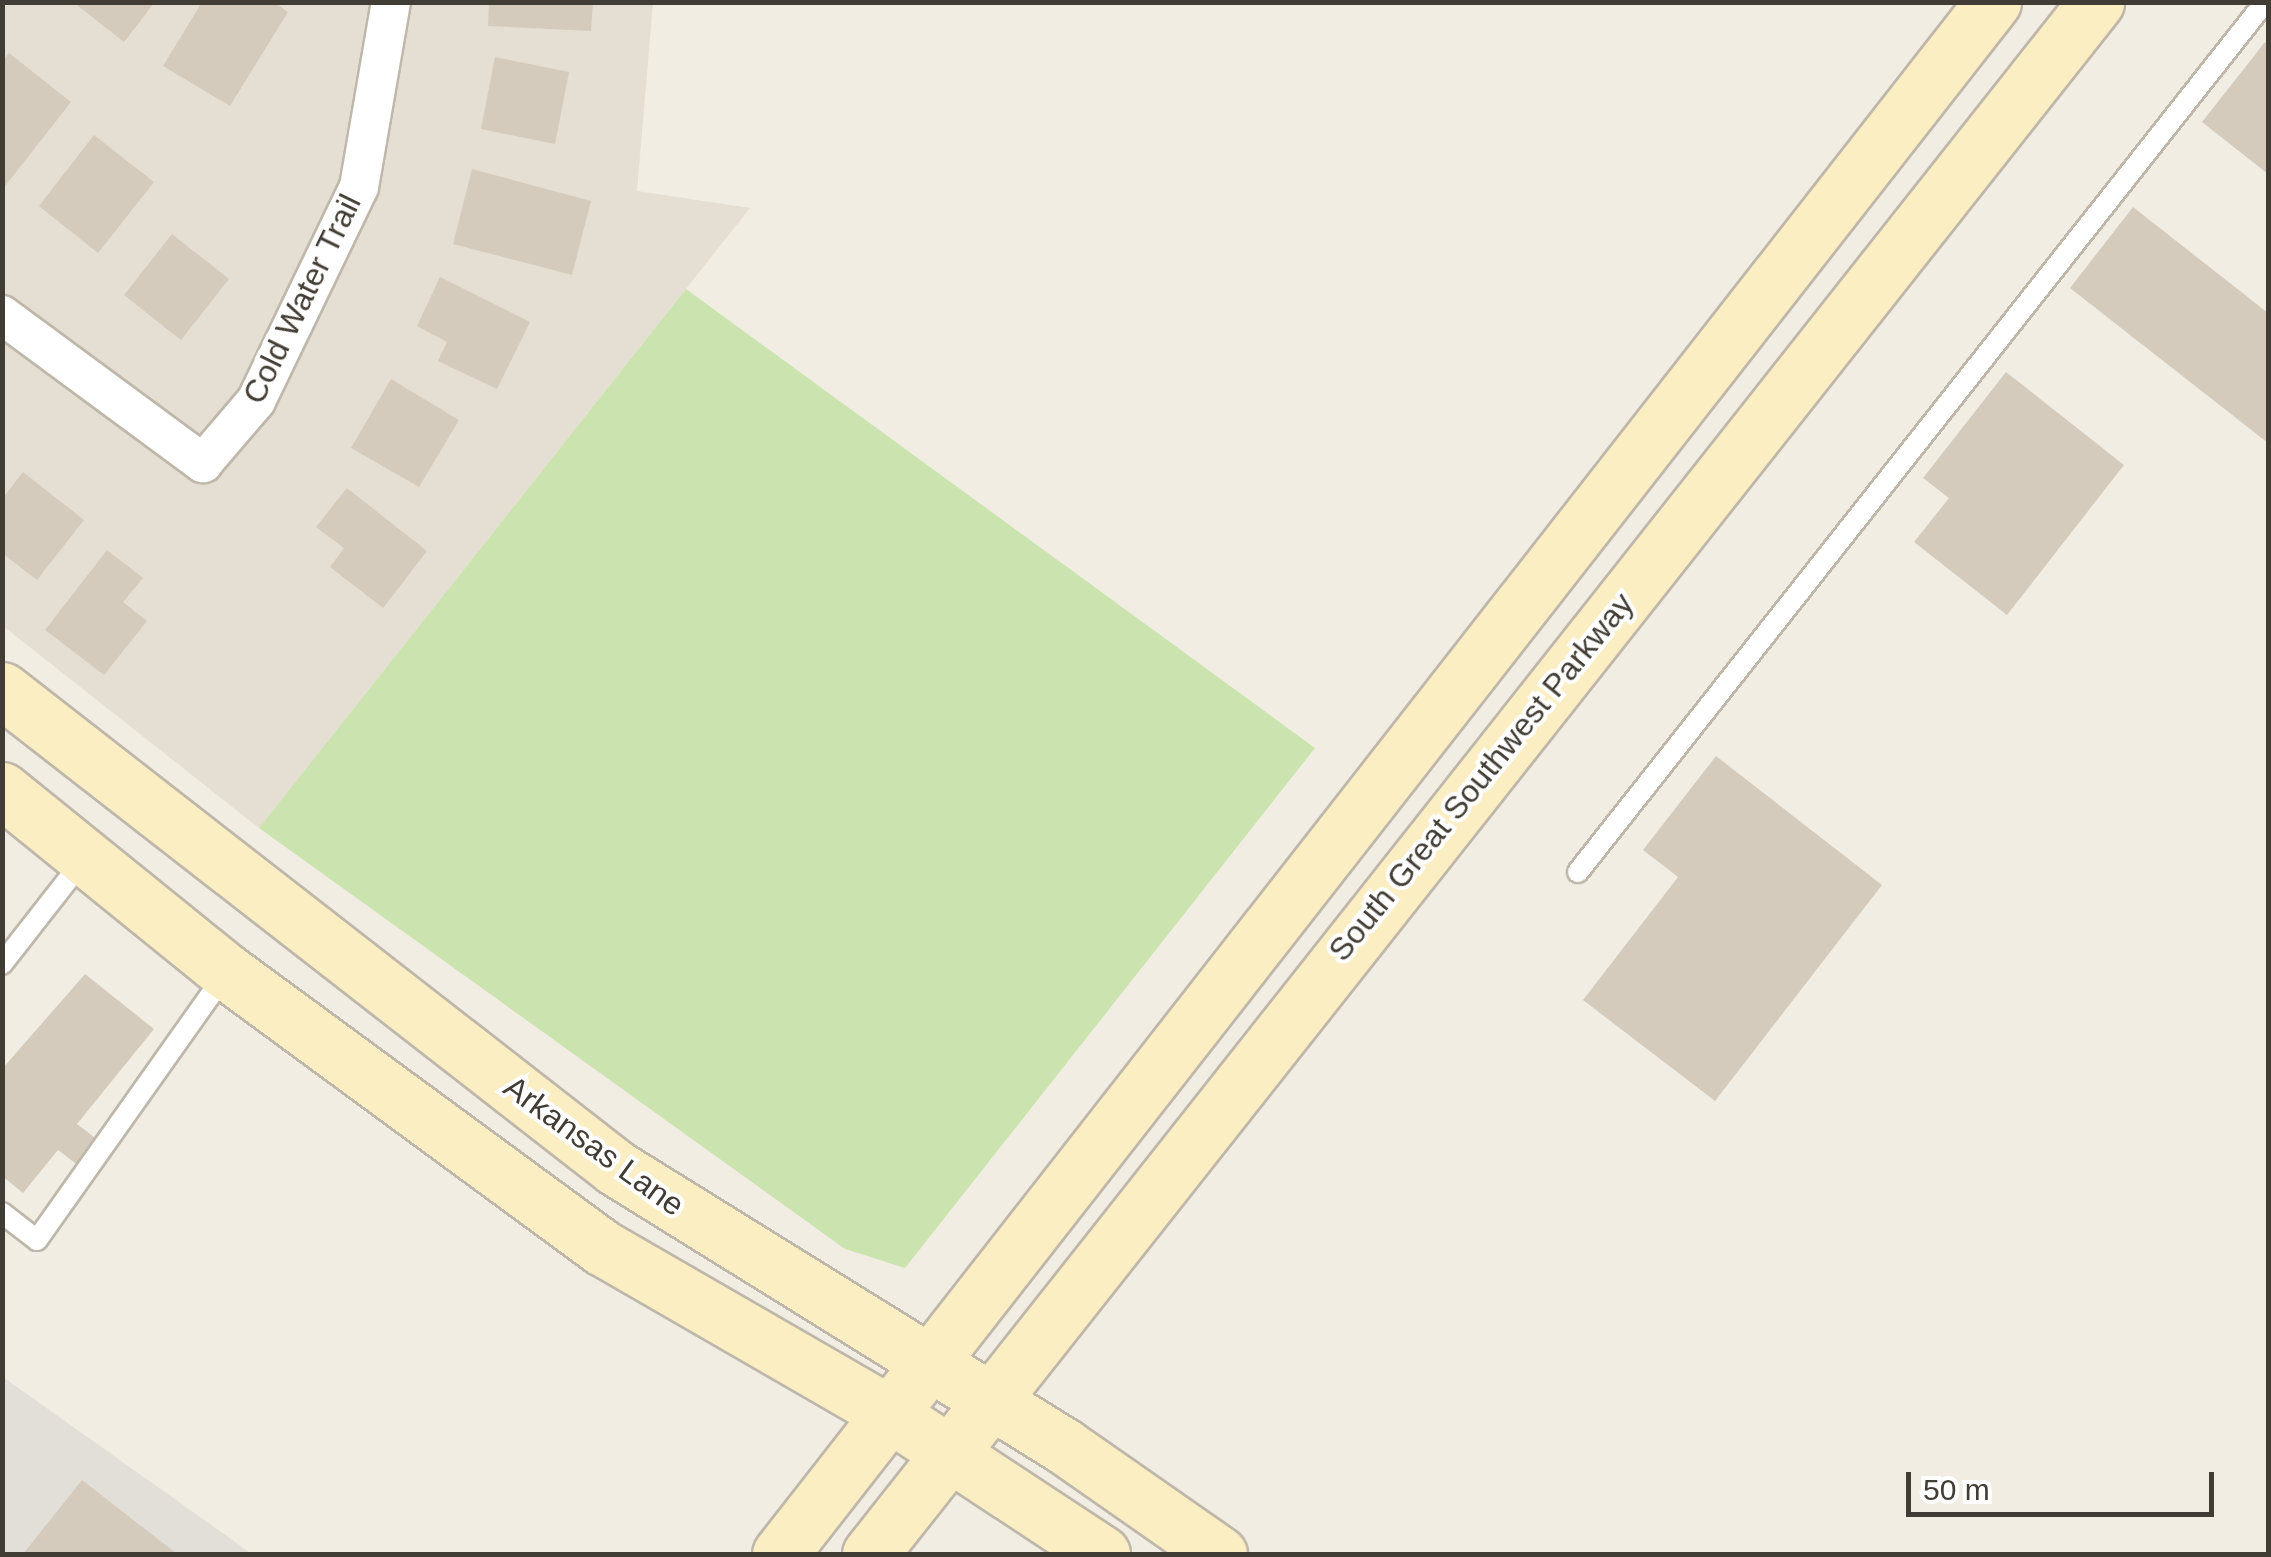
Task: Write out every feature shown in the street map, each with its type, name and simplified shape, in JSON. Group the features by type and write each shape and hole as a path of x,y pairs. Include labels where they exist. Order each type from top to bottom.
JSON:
{"main road":[{"path":"780,1554 1993,2"},
{"name":"South Great Southwest Parkway","path":"870,1554 987,1400 2096,2"},
{"path":"1870,156 1938,206"},
{"name":"Arkansas Lane","path":"2,690 616,1168 987,1400 1219,1554"},
{"path":"1400,764 1458,806"},
{"path":"2,790 228,972 603,1248 890,1414 1102,1554"}],"street":[{"name":"Cold Water Trail","path":"3,317 204,464 256,401 359,187 392,2"}],"lane":[{"path":"1578,872 2264,2"},
{"path":"2,964 85,857"},
{"path":"2,1214 38,1240 228,972"}],"shaded area":[{"path":"2,3 653,3 637,191 750,208 259,828 3,626"},
{"path":"3,1377 252,1554 3,1554"}],"green space":[{"path":"686,289 1315,748 905,1268 845,1249 259,828"}],"building":[{"path":"73,2 155,2 124,42"},
{"path":"202,2 274,2 288,12 230,106 163,66"},
{"path":"489,2 593,2 591,31 488,26"},
{"path":"2265,42 2268,45 2268,174 2202,122"},
{"path":"9,53 71,102 2,190 2,62"},
{"path":"495,57 569,72 555,144 481,129"},
{"path":"94,135 154,182 98,253 39,206"},
{"path":"472,169 591,201 572,275 453,244"},
{"path":"2133,207 2268,313 2268,443 2070,288"},
{"path":"172,234 229,279 181,340 124,295"},
{"path":"440,277 530,322 497,389 438,361 447,342 417,326"},
{"path":"2006,372 2124,465 2007,615 1914,542 1949,498 1923,478"},
{"path":"391,379 459,420 419,487 351,448"},
{"path":"23,472 84,520 37,580 2,553 2,499"},
{"path":"347,488 427,551 383,608 330,567 344,548 316,527"},
{"path":"107,550 143,578 123,602 147,621 104,675 45,630"},
{"path":"1716,756 1882,885 1715,1101 1583,1000 1678,877 1643,850"},
{"path":"85,974 154,1029 77,1124 99,1141 79,1166 58,1150 23,1193 2,1176 2,1069"},
{"path":"82,1480 177,1554 23,1554"}]}
